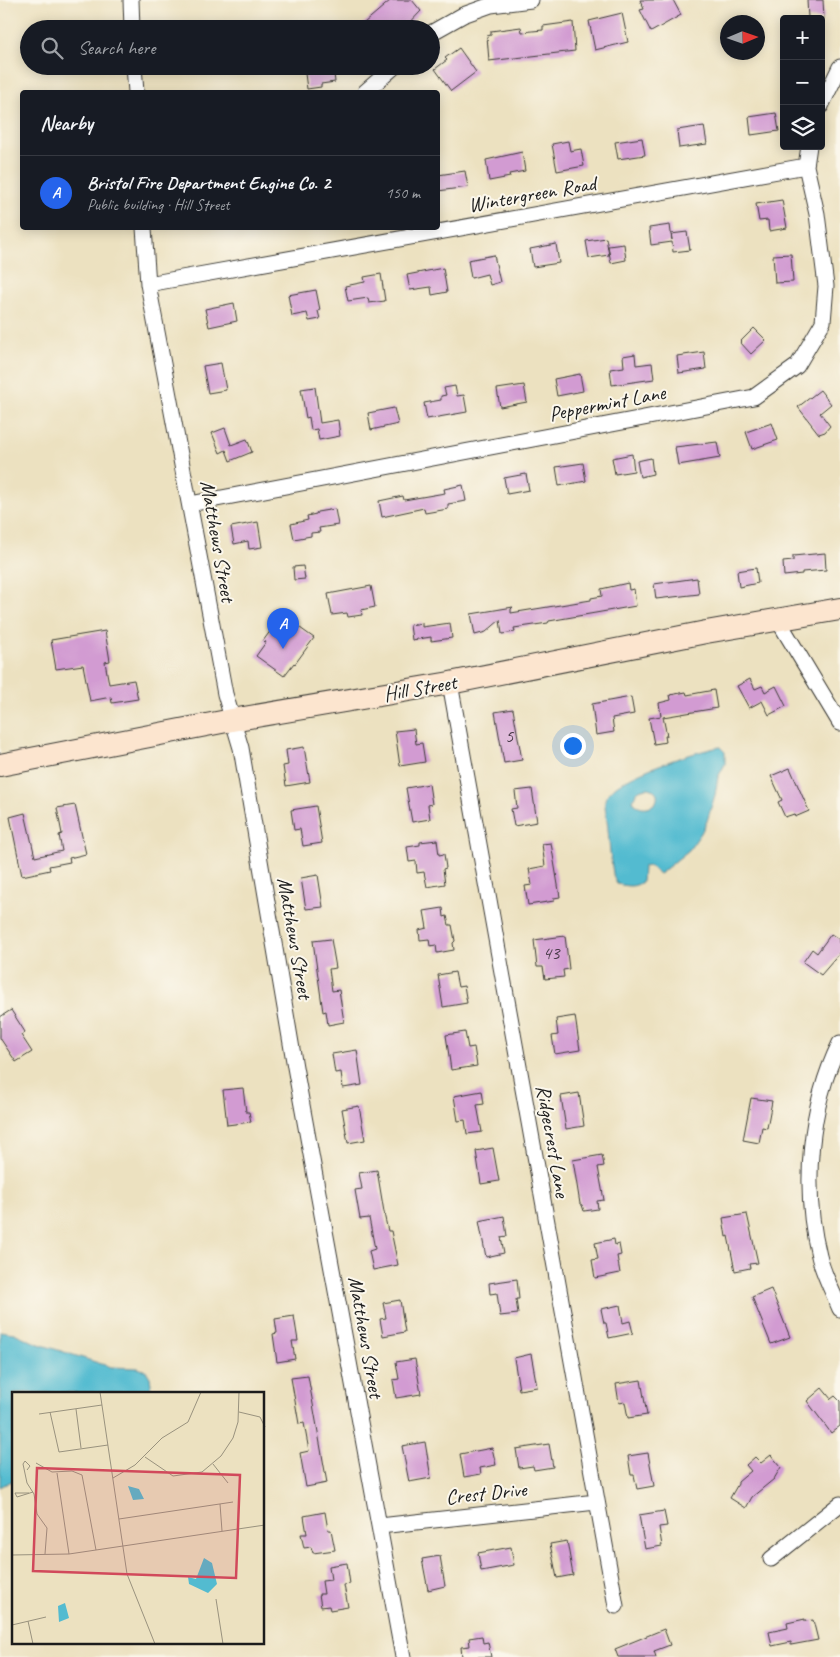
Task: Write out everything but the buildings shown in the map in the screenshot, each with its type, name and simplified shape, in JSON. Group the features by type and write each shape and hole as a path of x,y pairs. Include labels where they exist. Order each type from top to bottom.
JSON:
{"street":[{"path":"130,0 131,20"},
{"path":"440,28 462,15 492,4 531,0"},
{"path":"821,105 840,67"},
{"path":"136,75 140,90"},
{"path":"367,90 385,75"},
{"name":"Peppermint Lane","path":"190,504 754,397 797,366 823,322 826,286 817,214 806,166 808,150"},
{"name":"Wintergreen Road","path":"148,284 806,166"},
{"name":"Matthews Street","path":"144,230 148,284 225,694 241,748 295,1067 403,1657"},
{"name":"Hill Street","path":"0,765 232,720 450,683 706,632 840,609"},
{"path":"778,620 840,723"},
{"name":"Ridgecrest Lane","path":"450,683 616,1606"},
{"path":"840,1043 830,1062 815,1116 809,1182 819,1257 840,1309"},
{"name":"Crest Drive","path":"380,1526 596,1502"},
{"path":"771,1559 840,1504"}],"water":[{"path":"720,747 725,752 725,764 718,777 715,795 701,833 689,850 659,874 650,866 643,867 642,882 639,884 627,886 617,884 613,876 605,804 606,797 624,781 640,773","holes":["646,788 656,791 657,795 654,804 649,807 635,804 633,801 638,791"]},
{"path":"0,1331 14,1333 36,1343 111,1367 138,1368 146,1371 150,1377 152,1392 12,1392 12,1481 0,1487"}],"place":[{"name":"Bristol Fire Department Engine Co. 2","path":"283,649"}]}
